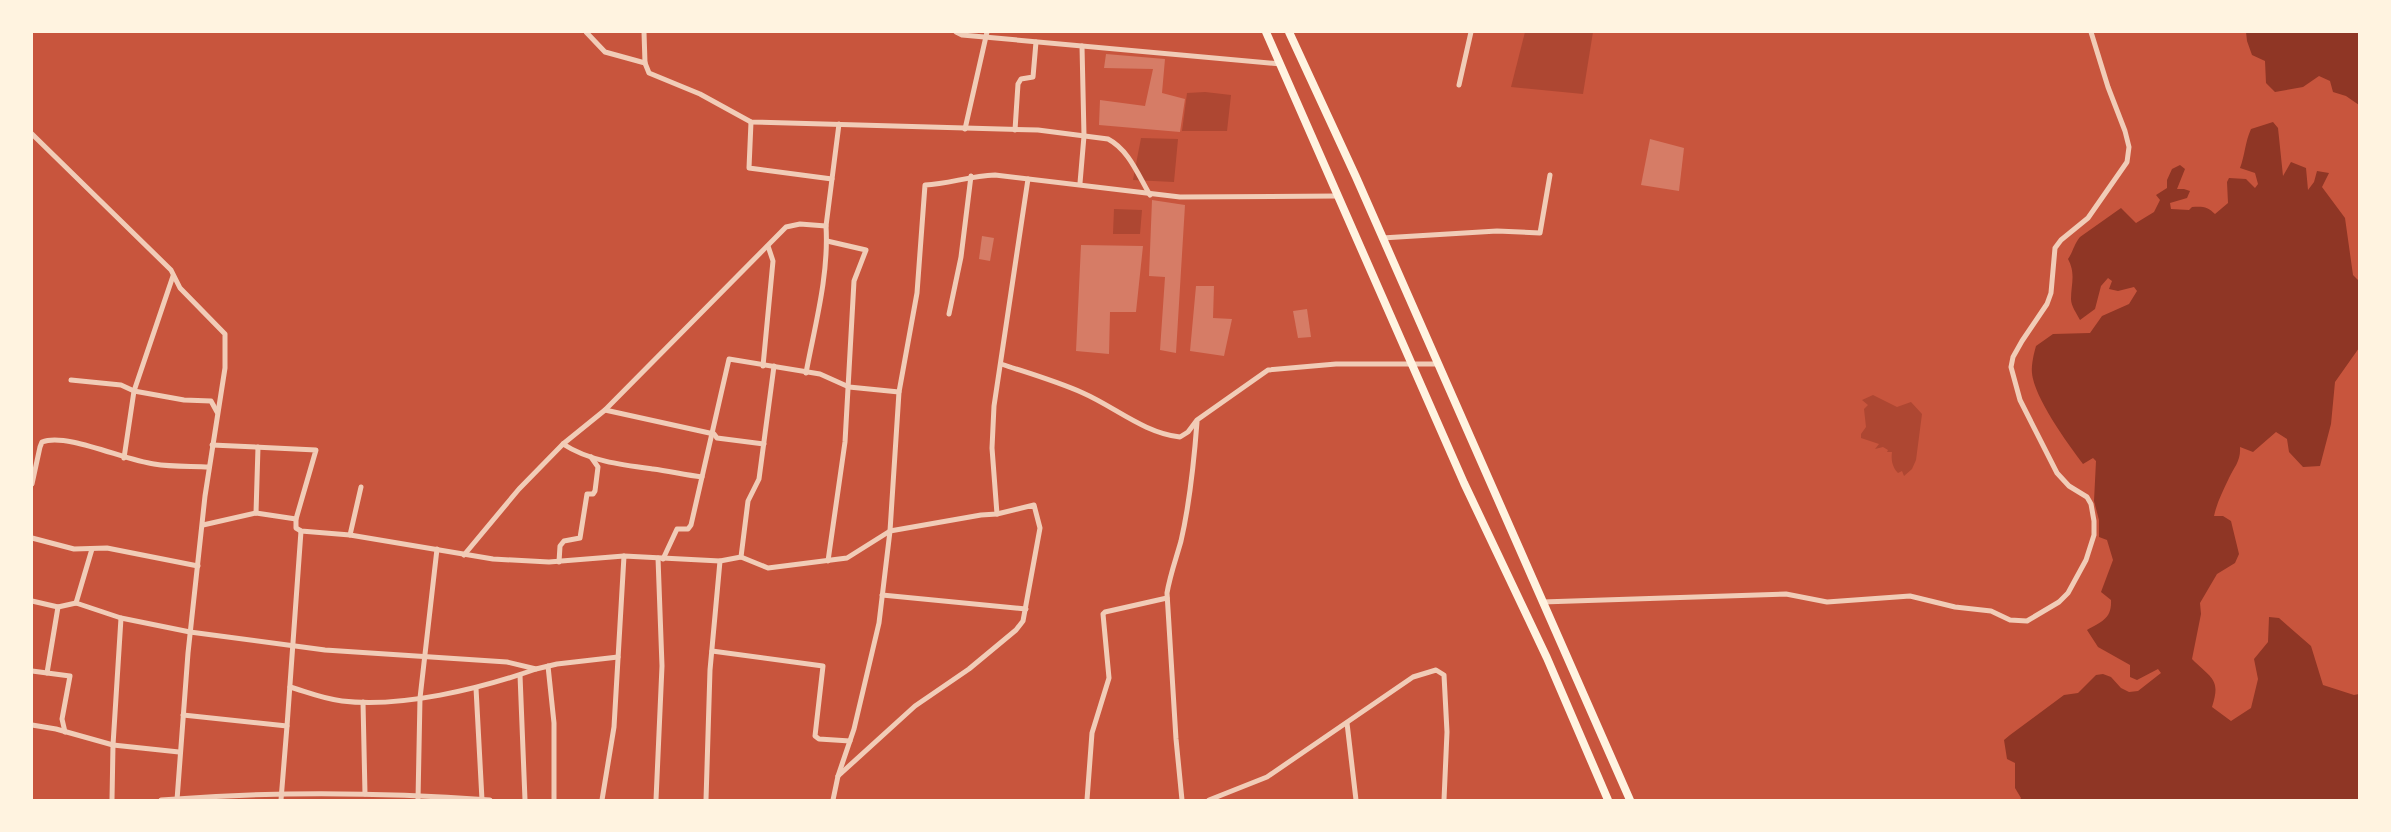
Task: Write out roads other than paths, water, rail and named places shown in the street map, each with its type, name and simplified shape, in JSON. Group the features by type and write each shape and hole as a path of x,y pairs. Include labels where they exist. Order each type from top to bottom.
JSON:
{"main road":[{"path":"1266,32 1464,483 1547,658 1608,800"},
{"path":"1289,32 1630,800"}],"street":[{"path":"586,32 605,52 645,64"},
{"path":"644,32 645,64 649,73 700,94 751,122 1015,130 1108,139 1118,145 1150,195"},
{"path":"956,32 962,35 987,34 1036,42 1281,64"},
{"path":"1459,86 1471,32"},
{"path":"1542,602 1786,594 1827,601 1910,596 1955,607 1990,611 2010,620 2027,621 2059,602 2068,593 2086,560 2094,535 2091,504 2087,497 2068,486 2057,473 2020,400 2011,367 2022,341 2047,304 2051,293 2055,248 2088,218 2127,162 2129,147 2125,131 2091,32"},
{"path":"965,129 987,34"},
{"path":"1015,130 1018,84 1021,79 1033,77 1036,42"},
{"path":"1080,183 1084,136 1082,46"},
{"path":"751,122 748,165 751,169 832,179"},
{"path":"806,373 820,299 839,124"},
{"path":"32,134 174,274 180,288 225,334 225,368 212,444 190,632 177,800"},
{"path":"1382,238 1497,232 1540,233 1550,175"},
{"path":"832,800 873,654 882,595 890,531 898,392 916,293 925,186 971,176 1014,176 1080,183 1106,190 1180,197 1337,196"},
{"path":"949,314 961,257 971,176"},
{"path":"997,514 992,449 994,406 1028,179"},
{"path":"464,555 519,489 563,444 606,410 786,227 800,224 826,226"},
{"path":"827,241 866,250 854,281 845,442 828,561"},
{"path":"763,366 773,261 768,246"},
{"path":"124,458 134,391 174,274"},
{"path":"656,800 662,666 661,559 675,531 679,528 688,529 691,525 714,434 729,359 820,374 849,387 898,392"},
{"path":"1001,364 1083,393 1149,428 1181,438 1198,420 1268,370 1336,365 1438,364"},
{"path":"741,556 748,501 760,479 774,366"},
{"path":"71,380 121,385 134,391 184,400 211,401 217,412"},
{"path":"606,410 714,434 717,438 764,444"},
{"path":"1182,800 1167,598 1192,481 1198,420"},
{"path":"32,484 40,447 42,442 48,440 75,443 153,464 209,467"},
{"path":"212,444 316,450 296,519 296,528 301,531 350,535 464,555 559,562 624,556 720,561 741,556 768,568 847,558 890,531 981,514 997,514 1034,505 1039,522 1023,621 969,669 915,706 838,776"},
{"path":"563,444 579,455 620,466 702,477"},
{"path":"256,513 258,447"},
{"path":"559,562 559,546 564,541 580,538 586,494 596,491 598,467 591,457"},
{"path":"350,535 360,487"},
{"path":"202,525 256,513 296,519"},
{"path":"281,798 301,531"},
{"path":"32,538 74,549 107,548 198,565"},
{"path":"76,603 92,549"},
{"path":"418,798 420,698 437,549"},
{"path":"602,800 614,727 624,556"},
{"path":"706,800 707,733 720,561"},
{"path":"882,595 1026,609"},
{"path":"1087,800 1092,733 1109,678 1102,614 1167,598"},
{"path":"32,601 58,607 76,603 121,618 190,632 293,646 507,662 536,669"},
{"path":"47,673 58,607"},
{"path":"112,800 121,618"},
{"path":"712,651 822,666 815,736 819,739 850,741"},
{"path":"290,687 328,699 363,702 420,698 476,688 548,666 618,657"},
{"path":"548,666 556,761 554,800"},
{"path":"1209,800 1267,777 1413,677 1430,670 1441,672 1444,676 1447,732 1444,800"},
{"path":"32,671 70,676 62,719 65,732"},
{"path":"520,675 525,800"},
{"path":"476,688 482,800"},
{"path":"363,702 365,794"},
{"path":"183,715 287,726"},
{"path":"1347,723 1356,800"},
{"path":"32,725 113,745 179,752"},
{"path":"162,800 365,794 491,800"}]}
